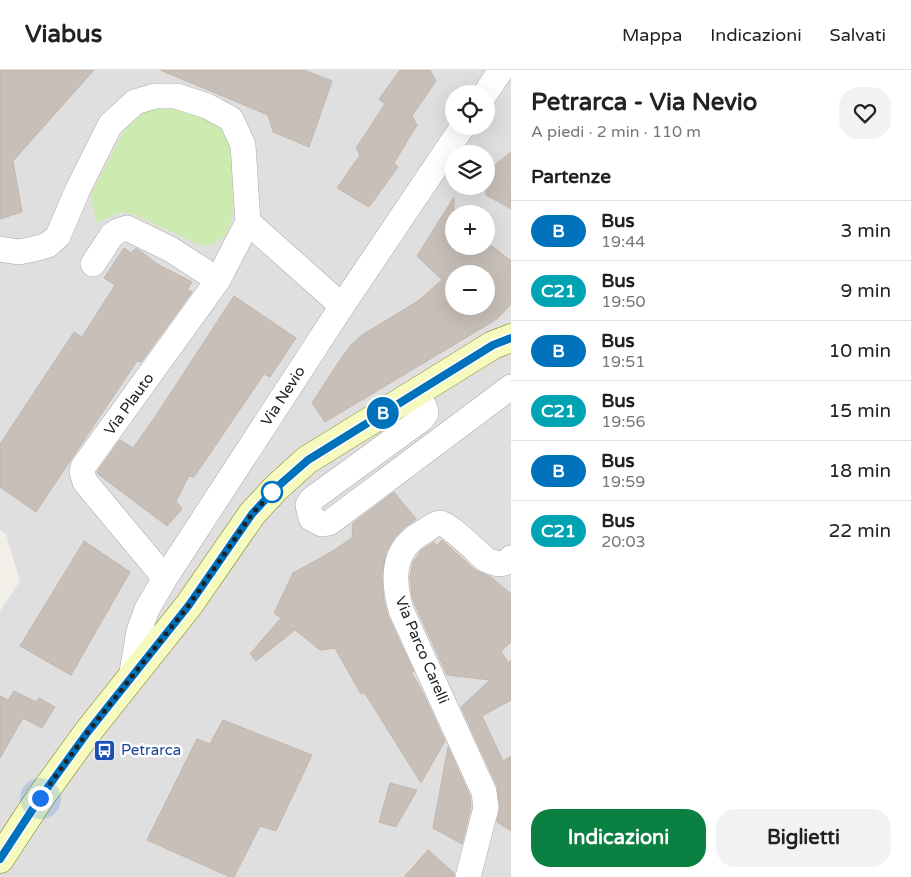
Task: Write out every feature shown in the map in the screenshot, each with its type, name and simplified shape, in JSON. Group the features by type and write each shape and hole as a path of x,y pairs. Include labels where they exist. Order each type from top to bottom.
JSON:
{"street":[{"path":"491,85 501,70"},
{"path":"0,250 19,252 48,245 58,236 78,189 110,124 135,102 155,96 176,96 207,106 231,119 243,145 248,222 342,306"},
{"name":"Via Nevio","path":"131,678 139,631 147,609 165,578 342,306 457,135"},
{"name":"Via Plauto","path":"165,578 85,482 82,472 218,280 248,222"},
{"path":"93,264 112,235 127,228 170,249 218,280"},
{"path":"0,858 82,740 189,605 252,514 276,488 308,460 493,345 511,338"},
{"path":"414,395 424,406 426,413 422,419 312,499 308,505 311,518 322,524 329,523 511,387"},
{"name":"Via Parco Carelli","path":"468,877 486,808 484,792 401,610 395,578 403,548 412,538 437,523 446,525 492,563 499,565 511,558"}],"shaded area":[{"path":"0,70 511,70 511,877 0,877 0,611 20,581 6,534 0,530"}],"green space":[{"path":"171,105 229,128 237,184 230,227 224,237 211,245 200,245 132,214 122,212 96,223 91,194 126,127 138,116 150,109"}],"building":[{"path":"0,70 94,70 13,161 22,212 0,219"},
{"path":"160,70 304,70 332,81 309,147 273,132 268,115"},
{"path":"400,70 430,70 436,81 412,116 417,125 394,163 398,167 369,207 337,188 360,155 356,148 385,104 379,99"},
{"path":"511,152 511,209 486,195 495,195 495,165"},
{"path":"454,197 454,205 449,205"},
{"path":"445,211 445,255 495,255 495,248 511,261 511,304 497,319 325,422 312,403 350,346 362,335 418,301 442,280 417,256"},
{"path":"124,248 131,253 136,248 159,265 192,282 187,290 192,292 141,362 137,361 36,512 0,487 0,444 74,332 82,337 115,285 104,278"},
{"path":"234,296 296,338 270,377 264,374 194,477 189,476 176,501 182,509 167,526 97,472 120,440 133,448"},
{"path":"394,492 416,519 395,537 386,552 382,575 384,601 388,616 414,672 411,672 445,741 421,783 364,692 361,694 335,648 320,650 295,630 256,661 250,654 281,618 274,613 293,573 352,538 353,523"},
{"path":"442,540 475,570 491,577 511,594 511,642 501,651 508,663 511,660 511,700 482,716 503,761 511,756 511,831 497,822 500,807 497,786 461,707 490,680 447,675 412,596 410,577 413,562 422,550 434,542 437,545"},
{"path":"84,541 130,572 71,675 20,646"},
{"path":"14,691 36,702 39,698 55,707 42,728 23,718 0,758 0,696 8,700"},
{"path":"223,720 312,755 276,831 260,826 234,877 230,877 147,840 197,739 210,744"},
{"path":"448,747 470,796 471,807 462,844 433,828"},
{"path":"390,783 417,790 396,827 379,822"},
{"path":"428,850 454,873 454,877 404,877"}],"bus line":[{"name":"B","path":"0,859 40,798 87,733 189,605 252,514 276,488 308,460 493,345 511,338"}],"place":[{"name":"Petrarca","path":"105,750"}],"route":[{"path":"40,798 87,733 189,605 252,514 276,488 272,492"}]}
